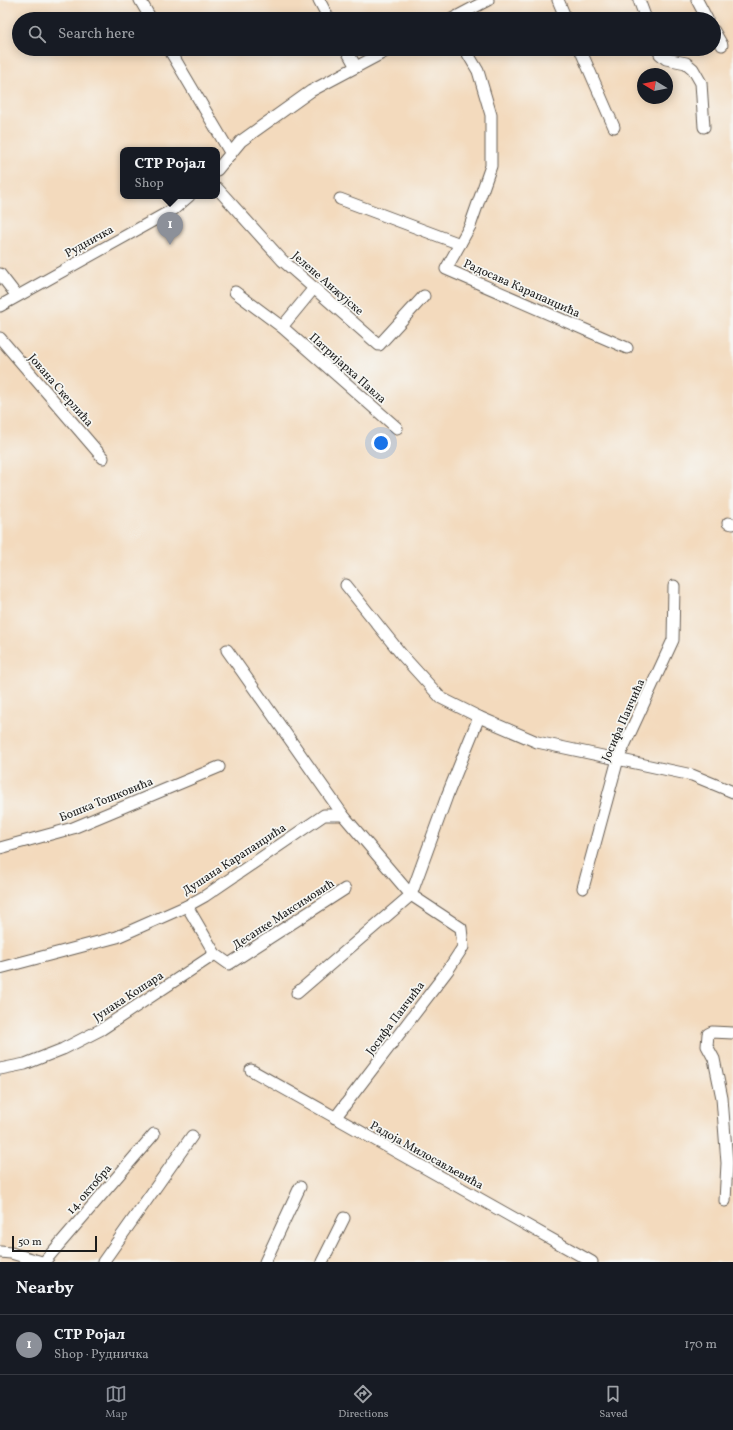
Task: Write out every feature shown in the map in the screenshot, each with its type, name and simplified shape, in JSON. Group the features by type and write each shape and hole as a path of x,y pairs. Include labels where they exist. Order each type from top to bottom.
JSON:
{"street":[{"path":"140,0 147,12"},
{"path":"319,0 325,12"},
{"path":"465,12 488,0"},
{"path":"558,0 563,12"},
{"path":"639,0 643,12"},
{"path":"697,0 703,12"},
{"path":"173,56 231,154"},
{"path":"350,56 356,67"},
{"path":"220,167 241,142 311,91 377,56"},
{"name":"Радосава Карапанџића","path":"469,56 478,71 491,115 491,166 470,226 446,269 627,348"},
{"path":"583,56 614,127"},
{"path":"662,56 666,59 686,63 693,69 701,83 704,127"},
{"name":"Јелене Анжујске","path":"220,191 282,260 379,345 424,296"},
{"name":"Рудничка","path":"0,306 174,209 186,199"},
{"path":"340,199 460,244"},
{"path":"0,274 17,296"},
{"path":"282,327 314,288"},
{"name":"Патријарха Павла","path":"235,292 282,327 397,428"},
{"name":"Јована Скерлића","path":"0,338 103,458"},
{"path":"346,585 402,655 441,698 479,717 537,742 692,775 733,792"},
{"name":"Јосифа Панчића","path":"583,888 618,759 673,640 674,586"},
{"path":"227,650 343,815 411,895"},
{"path":"297,993 411,895 447,796 479,717"},
{"name":"Бошка Тошковића","path":"0,848 73,828 218,767"},
{"name":"Душана Карапанџића","path":"0,968 117,937 187,906 205,896 324,815 343,815"},
{"name":"Десанке Максимовић","path":"215,954 229,964 345,889"},
{"name":"Јосифа Панчића","path":"335,1118 448,970 463,947 461,928 411,895"},
{"path":"187,906 215,954"},
{"name":"Јунака Кошара","path":"0,1069 25,1064 102,1029 215,954"},
{"path":"725,1201 727,1163 722,1098 714,1059 707,1046 708,1034 712,1032 733,1033"},
{"name":"Радоја Милосављевића","path":"251,1070 592,1262"},
{"name":"14. октобра","path":"0,1252 11,1253 43,1262 154,1134"},
{"path":"103,1262 192,1136"},
{"path":"265,1262 300,1187"},
{"path":"322,1262 344,1218"}],"place":[{"name":"СТР Ројал","path":"170,245"}]}
